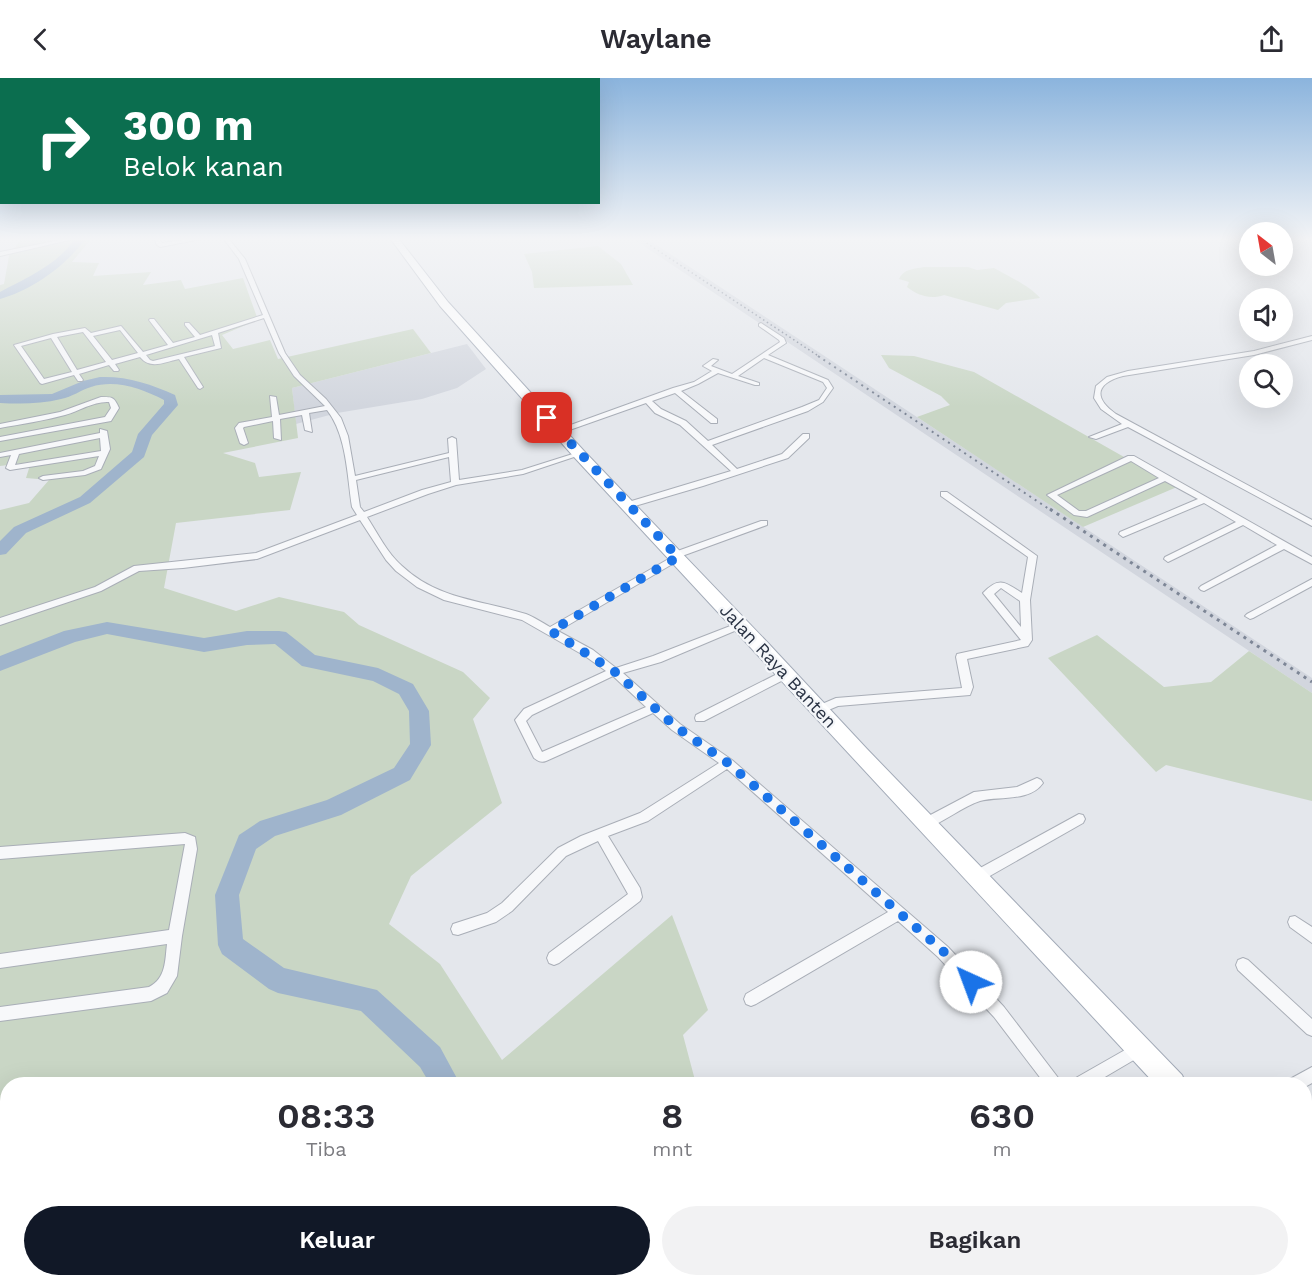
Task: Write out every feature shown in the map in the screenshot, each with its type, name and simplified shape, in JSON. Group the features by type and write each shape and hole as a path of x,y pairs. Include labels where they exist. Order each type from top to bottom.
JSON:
{"main road":[{"name":"Jalan Raya Banten","path":"437,294 579,454 925,824 1166,1077"}],"street":[{"path":"256,294 282,353 297,376 330,407 344,436 353,500 389,558 420,585 447,598 525,616 615,672 654,708 728,763 943,951 999,1012 1049,1077"},
{"path":"116,370 110,363 90,335 84,330 21,342 18,346 42,382 78,376 110,363 199,338 265,316"},
{"path":"152,320 172,346"},
{"path":"187,324 199,338"},
{"path":"733,376 784,342 761,325"},
{"path":"90,335 121,328 150,363 219,348 215,333"},
{"path":"52,336 78,376"},
{"path":"1312,338 1270,350 1152,369 1105,381 1097,391 1097,398 1104,407 1128,424 1312,523"},
{"path":"707,444 806,409 821,402 828,395 830,388 826,381 764,356"},
{"path":"181,357 200,387"},
{"path":"715,360 706,366 757,384"},
{"path":"558,431 696,383 717,371"},
{"path":"675,389 714,421"},
{"path":"272,397 278,438"},
{"path":"0,426 71,411 84,404 110,399 115,410 103,422 4,438"},
{"path":"648,401 658,411 683,423 736,472"},
{"path":"244,443 239,430 242,425 330,407"},
{"path":"305,412 309,430"},
{"path":"43,478 95,470 105,453 103,422"},
{"path":"4,438 10,424"},
{"path":"1093,437 1128,424"},
{"path":"0,455 103,435"},
{"path":"628,505 785,456 806,436"},
{"path":"452,440 455,483"},
{"path":"16,452 10,468 105,453"},
{"path":"351,479 453,454"},
{"path":"0,622 99,589 137,567 183,565 257,556 403,500 455,483 523,472 579,454"},
{"path":"1165,478 1087,514 1077,513 1051,495 1131,458 1312,561"},
{"path":"944,494 1033,556 1025,600 1027,640"},
{"path":"1123,534 1203,500"},
{"path":"1168,560 1242,522"},
{"path":"551,631 676,556 764,523"},
{"path":"1204,588 1284,545"},
{"path":"1250,616 1312,582"},
{"path":"1025,600 1003,585 999,585 988,593 1027,640"},
{"path":"654,708 542,758 538,755 521,717 593,680 741,626"},
{"path":"819,710 836,702 966,692 968,687 961,657 1024,643 1027,640"},
{"path":"700,718 785,674"},
{"path":"458,929 491,918 525,891 562,852 585,840 644,817 728,763"},
{"path":"925,824 978,796 1017,792 1037,783"},
{"path":"976,877 1079,819"},
{"path":"554,958 634,897 635,892 601,835"},
{"path":"0,853 185,838 191,842 170,976 162,988 151,994 0,1014"},
{"path":"751,999 898,914"},
{"path":"1295,922 1312,936"},
{"path":"0,961 175,936"},
{"path":"1243,965 1312,1029"},
{"path":"1091,1077 1139,1048"}],"shaded area":[{"path":"716,294 731,294 1312,678 1312,693"},
{"path":"467,344 486,369 457,388 422,399 337,413 296,424 292,388"}],"green space":[{"path":"0,294 249,294 258,320 222,335 233,349 270,340 278,359 413,329 431,353 292,388 298,438 223,453 255,463 259,477 301,472 290,510 176,523 164,588 236,611 279,597 344,612 359,625 463,672 490,698 473,719 502,803 411,876 389,924 440,964 502,1060 672,915 708,1010 683,1035 694,1077 0,1077 0,510 29,503 49,480 26,478 31,462 0,466"},
{"path":"920,294 1036,294 1040,298 1006,303 998,310 944,295"},
{"path":"881,355 914,356 974,372 1177,487 1083,527 917,417 950,405 941,396 889,368"},
{"path":"1097,635 1164,687 1211,682 1249,651 1312,693 1312,801 1166,765 1156,772 1048,658"}],"waterway":[{"path":"0,399 52,398 90,383 121,381 151,389 170,398 171,405 145,434 139,454 85,500 20,530 0,550"},
{"path":"0,664 71,636 107,628 204,645 247,638 279,637 309,661 378,675 406,689 419,711 421,745 402,774 333,808 268,828 247,842 227,895 231,945 278,980 368,999 430,1057 442,1077"}],"railway":[{"path":"725,294 820,357"},
{"path":"818,356 1052,511"},
{"path":"1050,509 1312,682"}],"route":[{"path":"547,418 602,480 678,557 551,631 589,653 615,672 676,727 728,763 943,951 971,982"}]}
